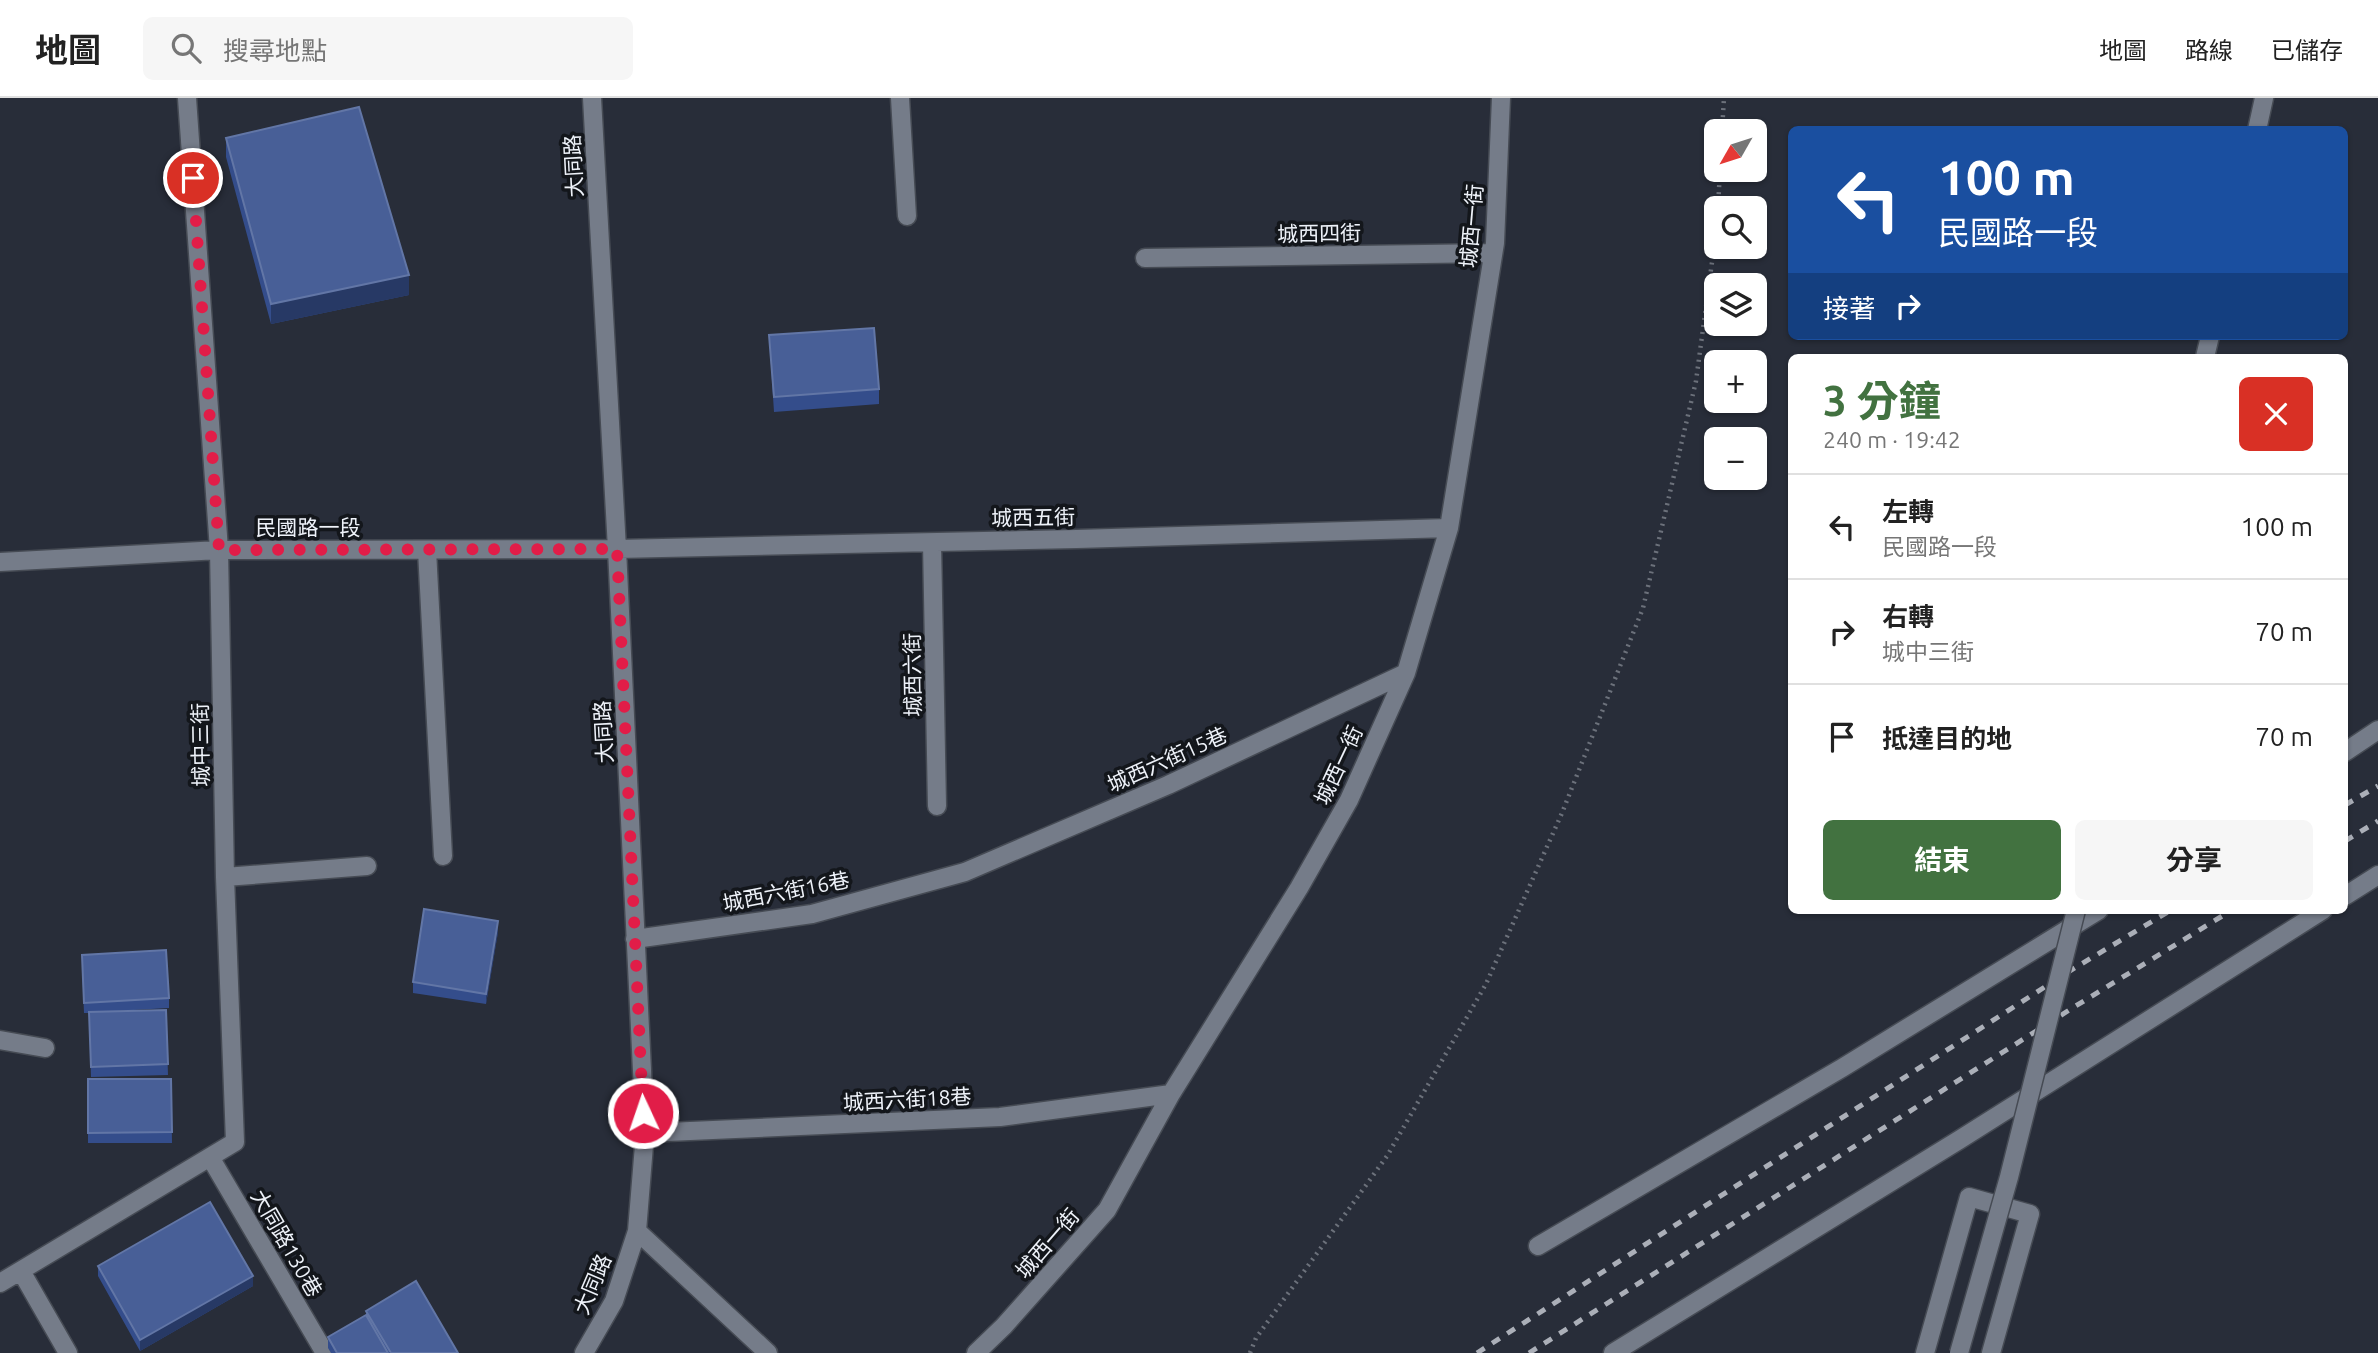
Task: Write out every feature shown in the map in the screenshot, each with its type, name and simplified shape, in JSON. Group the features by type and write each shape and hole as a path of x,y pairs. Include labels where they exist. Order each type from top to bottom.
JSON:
{"street":[{"name":"城中三街","path":"0,1283 235,1142 225,877 219,550 187,98"},
{"name":"大同路","path":"584,1353 614,1301 637,1231 645,1133 592,98"},
{"path":"900,98 907,216"},
{"name":"城西一街","path":"976,1353 1004,1326 1107,1210 1171,1094 1300,888 1349,800 1406,673 1449,527 1493,253 1501,98"},
{"path":"2258,126 2264,98"},
{"name":"城西四街","path":"1145,258 1493,253"},
{"name":"城西五街","path":"617,549 932,543 1449,527"},
{"name":"城西六街","path":"932,543 937,806"},
{"name":"民國路一段","path":"0,562 219,550 617,549"},
{"path":"427,550 443,856"},
{"name":"城西六街15巷","path":"943,878 965,872 1168,785 1406,673"},
{"path":"2348,750 2378,730"},
{"path":"225,877 367,866"},
{"path":"2348,894 2378,875"},
{"name":"城西六街16巷","path":"635,939 812,914 943,878"},
{"path":"1959,1353 2009,1177 2075,914"},
{"path":"1538,1246 1842,1068 2092,914"},
{"path":"1613,1353 1959,1140 2317,914"},
{"path":"0,1040 45,1048"},
{"name":"城西六街18巷","path":"645,1133 1000,1117 1171,1094"},
{"name":"大同路130巷","path":"210,1157 326,1353"},
{"path":"1925,1353 1969,1197 2030,1214 1991,1353"},
{"path":"637,1231 768,1353"},
{"path":"21,1271 68,1353"}],"path":[{"path":"1723,119 1724,98"},
{"path":"1250,1353 1256,1338 1387,1157 1486,984 1562,813 1643,608 1696,381 1712,259"}],"building":[{"path":"359,107 409,275 271,304 226,138"},
{"path":"874,328 879,389 774,397 769,335"},
{"path":"424,909 498,921 486,994 413,982"},
{"path":"166,950 169,998 84,1003 82,955"},
{"path":"166,1010 168,1064 91,1067 89,1012"},
{"path":"88,1079 171,1079 172,1132 88,1133"},
{"path":"210,1202 253,1276 140,1340 98,1266"},
{"path":"416,1281 458,1353 391,1353 366,1311"},
{"path":"366,1315 388,1353 337,1353 328,1337"}],"railway":[{"path":"2348,803 2378,786"},
{"path":"2348,839 2378,821"},
{"path":"1477,1353 2068,972 2164,914"},
{"path":"1529,1353 2225,914"}],"route":[{"path":"193,178 219,550 617,549 643,1113"}]}
